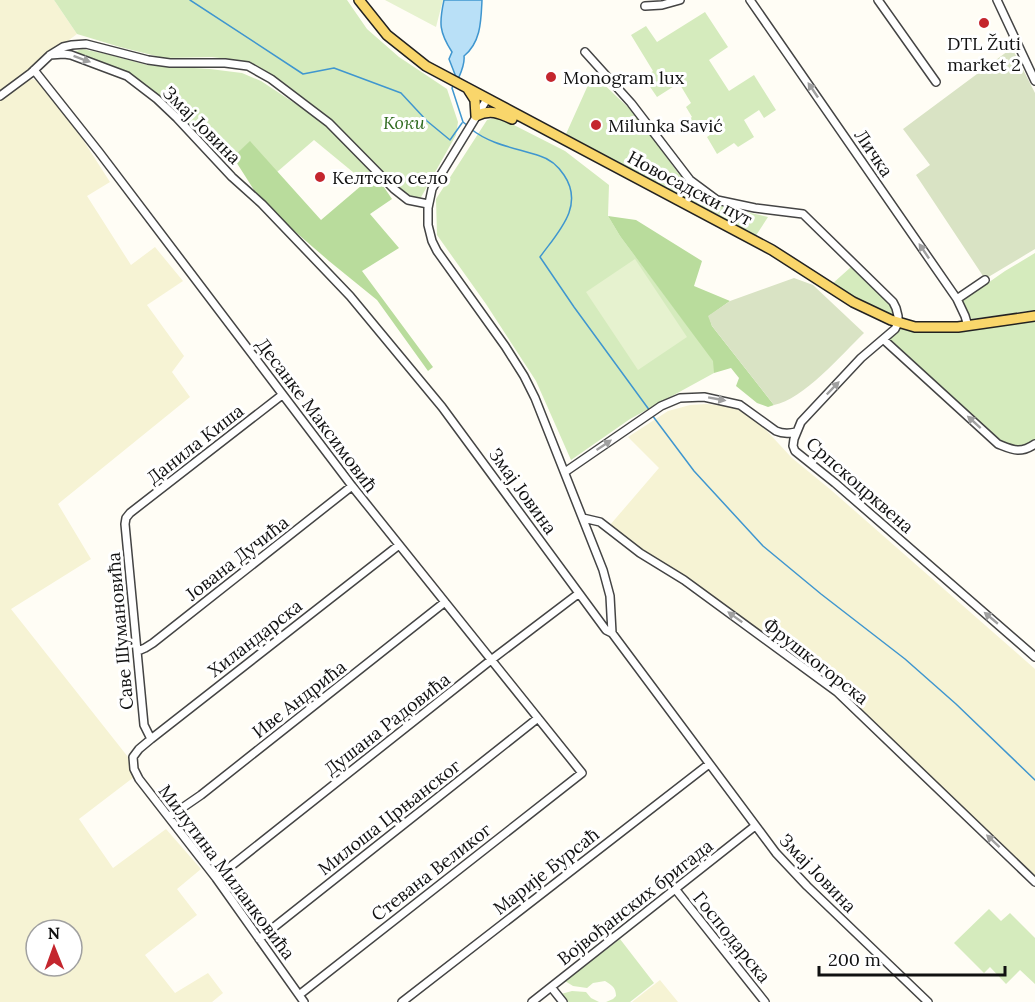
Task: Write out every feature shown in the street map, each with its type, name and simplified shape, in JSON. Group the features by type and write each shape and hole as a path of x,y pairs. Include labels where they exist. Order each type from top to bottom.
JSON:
{"main road":[{"name":"Новосадски пут","path":"358,0 387,35 426,66 772,250 853,302 898,323 924,327 968,326 1035,316"},
{"path":"468,89 475,100 474,120"},
{"path":"474,120 481,114 493,111 512,119 524,118"}],"street":[{"path":"645,6 662,5 680,0"},
{"name":"Личка","path":"750,0 957,299 968,326"},
{"path":"878,0 936,82"},
{"path":"997,0 1035,81"},
{"path":"0,96 50,56 72,45 86,44 147,60 170,63 225,63 248,66 271,79 329,123 394,189 408,200 428,204"},
{"path":"585,52 631,103 690,180 717,200 803,214 892,302 898,312 898,323 894,331 861,358 801,422 796,432"},
{"name":"Змај Јовина","path":"50,56 71,55 127,76 157,99 350,296 442,407 578,594 606,630 612,633 785,863 928,1002"},
{"name":"Десанке Максимовић","path":"34,70 99,152 352,486 582,773"},
{"path":"487,99 437,181 428,204 428,225 434,246 505,346 535,398 603,570 610,596 612,633"},
{"path":"957,299 985,280"},
{"path":"884,340 998,444 1022,451 1035,444"},
{"name":"Данила Киша","path":"126,518 282,395"},
{"name":"Српскоцрквена","path":"565,472 661,406 681,398 704,397 740,405 780,433 796,432 793,446 795,451 1035,657"},
{"name":"Јована Дучића","path":"138,651 153,643 352,486"},
{"name":"Саве Шумановића","path":"126,518 144,725 151,739"},
{"name":"Фрушкогорска","path":"583,518 600,522 640,553 684,580 837,692 1035,882"},
{"name":"Хиландарска","path":"133,757 151,739 399,545"},
{"name":"Душана Радовића","path":"216,878 578,594"},
{"name":"Иве Андрића","path":"169,817 227,775 445,602"},
{"name":"Милоша Црњанског","path":"259,939 538,718"},
{"name":"Милутина Миланковића","path":"133,757 134,768 139,779 216,878 304,1002"},
{"name":"Марије Бурсаћ","path":"402,1002 709,764"},
{"name":"Стевана Великог","path":"299,995 582,773"},
{"name":"Војвођанских бригада","path":"532,1002 756,826"},
{"name":"Господарска","path":"676,890 765,1002"},
{"path":"551,987 563,1002"}],"shaded area":[{"path":"0,0 54,0 77,34 0,92"},
{"path":"33,79 40,82 76,129 110,182 87,196 131,265 155,247 183,281 147,305 184,356 172,372 190,397 58,504 91,559 11,609 128,757 134,777 79,819 113,868 166,829 201,869 177,889 197,915 145,955 175,993 208,973 223,993 212,1002 0,1002 0,100 25,82"},
{"path":"707,404 731,407 752,415 792,458 1035,669 1035,877 842,690 709,593 610,525 659,468 628,437 668,411 690,405"},
{"path":"660,980 678,1002 632,1002"}],"green space":[{"name":"Коки","path":"54,0 347,0 367,29 399,57 447,89 458,122 456,135 420,199 399,188 330,118 280,80 258,67 243,61 212,57 164,58 77,34"},
{"path":"385,0 443,0 436,27"},
{"path":"705,12 728,47 709,60 729,91 754,75 776,110 764,118 759,110 744,120 754,137 738,147 734,143 717,154 707,137 717,130 712,122 694,133 686,121 692,117 686,107 691,103 679,83 657,97 644,78 653,71 631,35 646,26 657,42"},
{"path":"1012,48 1035,93 1035,249 985,279 916,175 930,165 903,129"},
{"path":"82,49 147,65 242,73 261,81 325,125 375,174 365,182 314,140 277,172 250,142 233,157 215,153 186,122 128,74 71,53"},
{"path":"593,74 635,114 678,173 705,198 725,207 768,217 755,237 566,134"},
{"path":"498,117 565,151 609,185 608,216 620,236 714,361 714,373 630,419 571,460 536,381 486,304 437,235 436,199 487,120"},
{"path":"250,141 321,220 375,174 392,199 370,214 399,248 362,271 433,367 428,371 377,300 284,222 254,190 233,157"},
{"path":"608,216 636,220 702,261 694,286 730,301 709,316 712,326 774,405 768,407 757,403 736,386 739,378 731,368 714,373 713,361 620,236"},
{"path":"1035,253 1035,310 971,319 962,301"},
{"path":"635,259 687,337 638,370 586,292"},
{"path":"851,267 886,300 893,310 893,317 867,305 832,284"},
{"path":"794,278 813,285 864,333 809,386 797,395 774,405 712,326 708,316 730,301"},
{"path":"1035,320 1035,444 1028,449 998,444 884,340 898,323 931,330"},
{"path":"989,909 1001,921 1010,913 1035,938 1035,984 1020,970 1006,984 990,967 984,973 954,943"},
{"path":"620,939 654,983 630,1002 606,1002 616,996 613,987 605,981 593,983 587,988 573,986 565,981"},
{"path":"572,991 586,992 599,1002 568,1002 561,994"}],"water":[{"path":"444,0 482,0 477,38 464,56 464,64 459,77 456,77 449,59 452,52 441,27"}],"waterway":[{"path":"190,0 303,74 334,68 401,93 427,121 450,140 462,123"},
{"path":"454,84 452,88 463,122 468,126"},
{"path":"471,129 495,142 547,159 564,175 570,186 572,197 570,208 561,228 540,257 650,411"},
{"path":"652,415 694,471 763,546 905,659 956,704 1035,780"}],"place":[{"name":"DTL Žuti market 2","path":"984,23"},
{"name":"Monogram lux","path":"551,77"},
{"name":"Milunka Savić","path":"596,125"},
{"name":"Келтско село","path":"320,177"}]}
